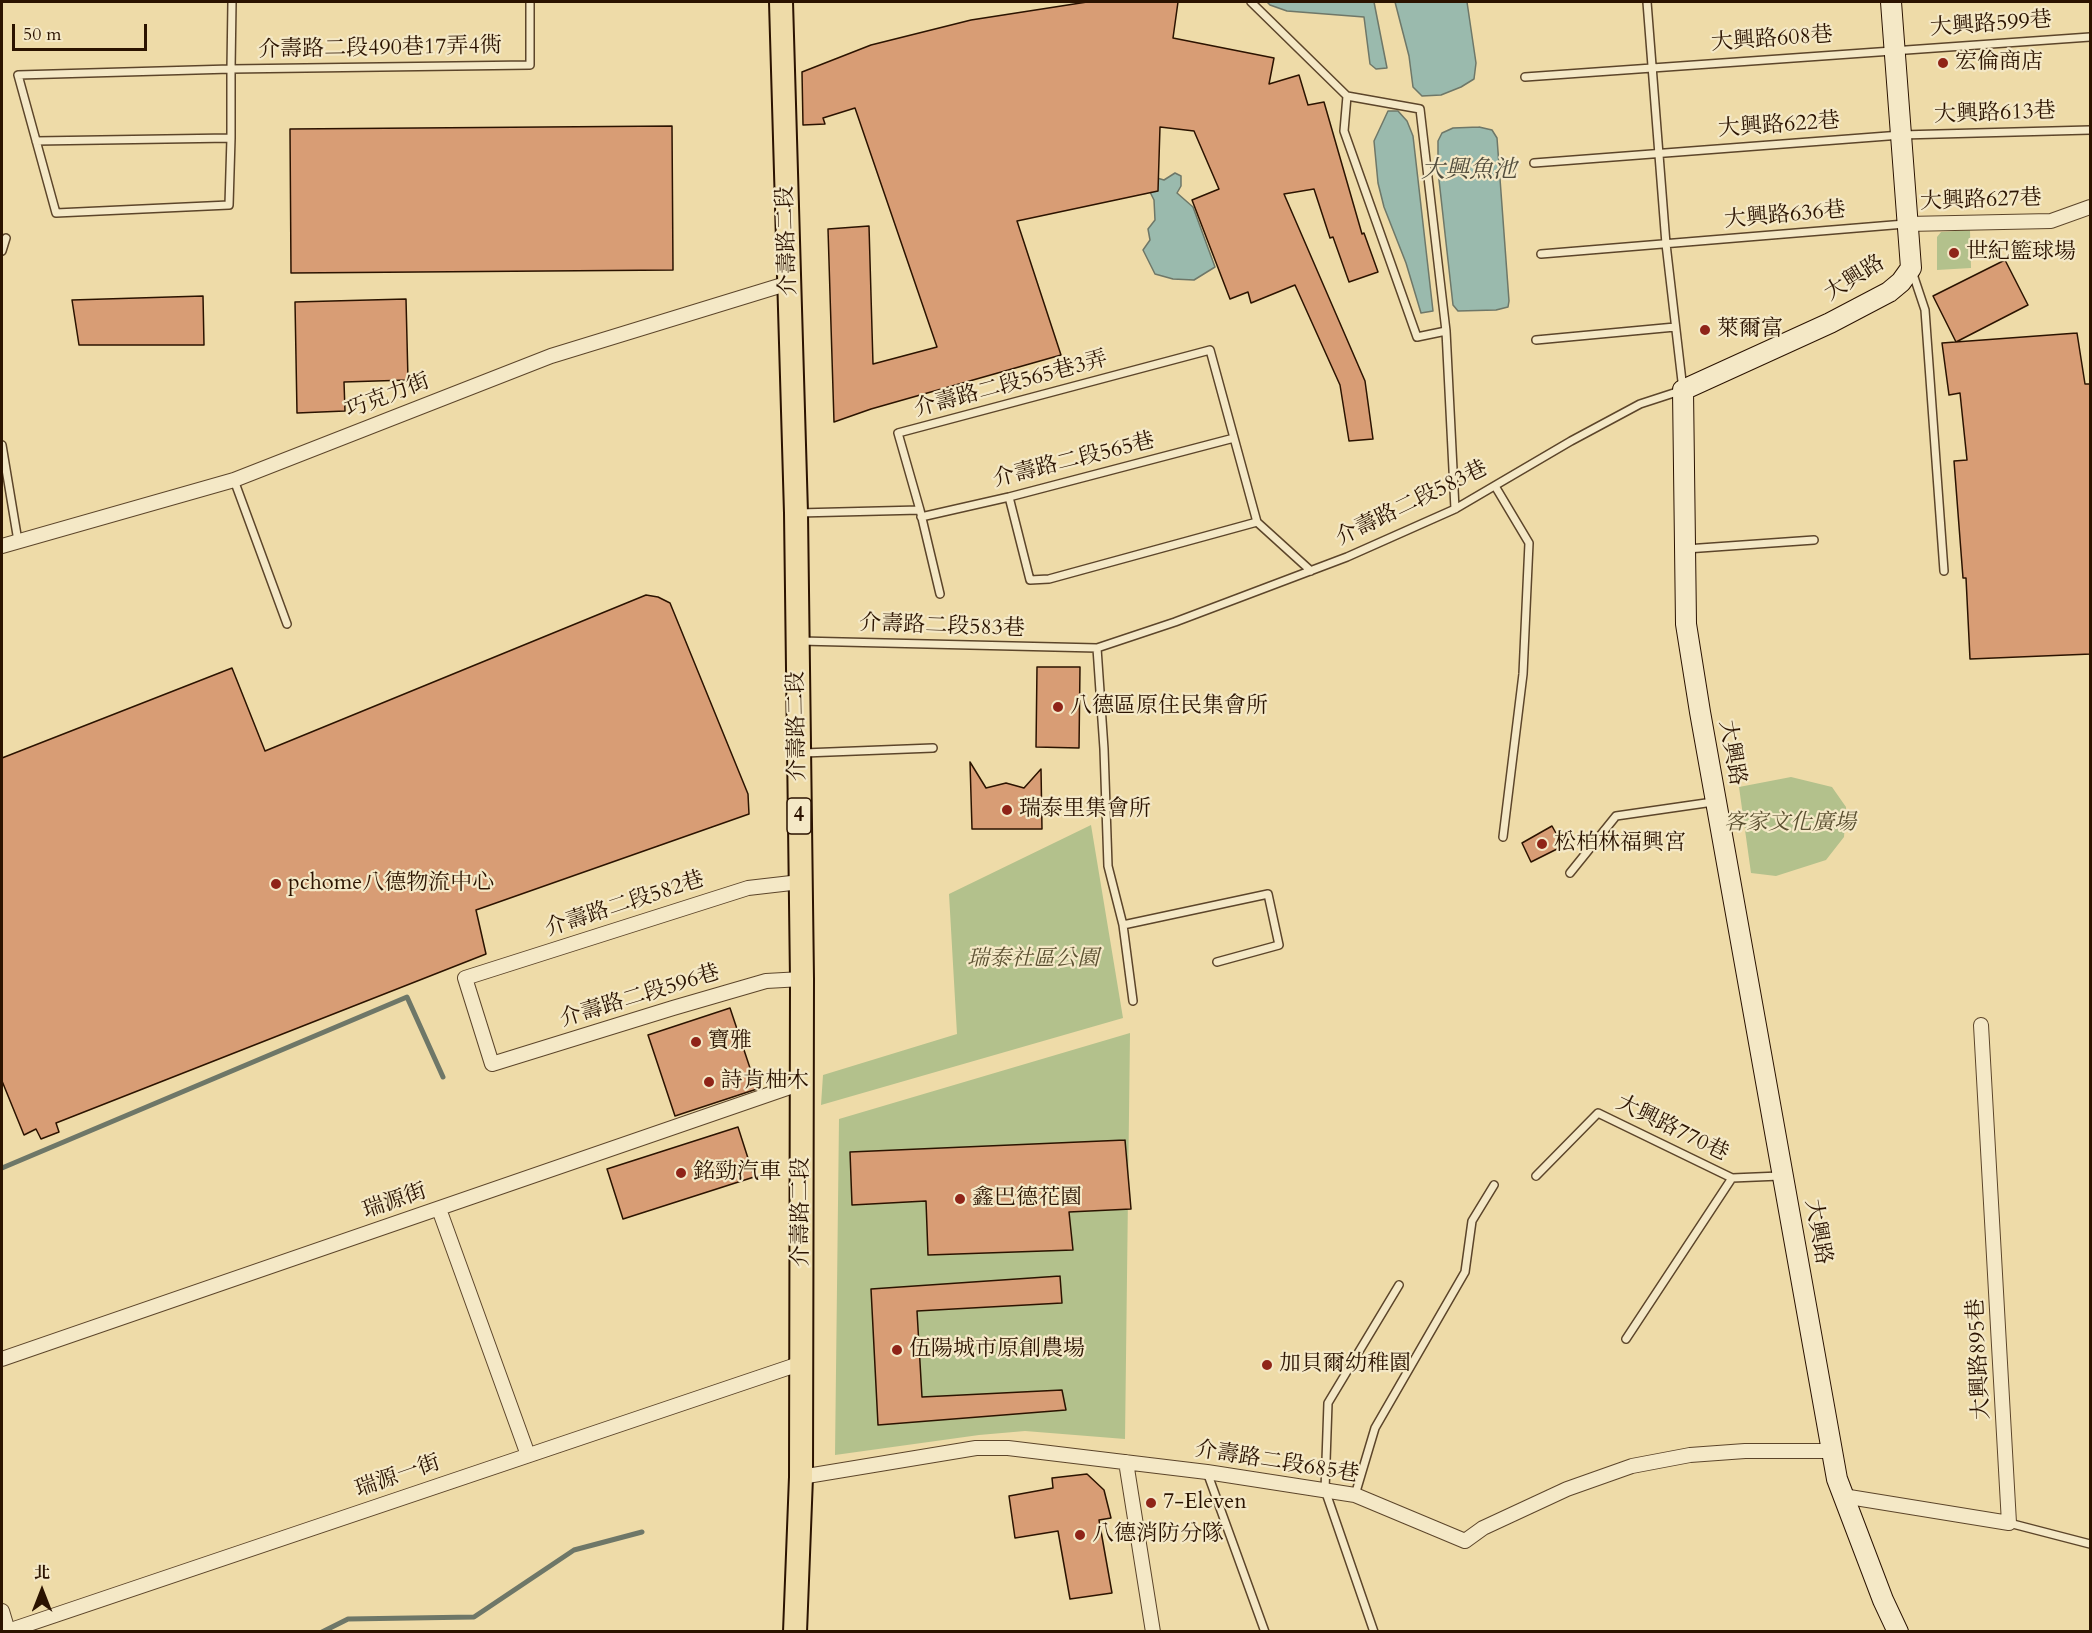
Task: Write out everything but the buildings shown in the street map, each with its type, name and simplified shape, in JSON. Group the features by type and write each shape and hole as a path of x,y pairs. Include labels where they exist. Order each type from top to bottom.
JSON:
{"main road":[{"name":"介壽路二段","path":"781,2 796,513 802,979 801,1477 795,1632"}],"street":[{"name":"大興路","path":"1891,2 1911,268 1901,282 1889,292 1830,323 1683,390 1686,624 1716,802 1837,1479 1883,1600 1898,1632"},
{"name":"大興路627巷","path":"1907,224 2051,221 2091,207"},
{"name":"巧克力街","path":"2,546 234,480 551,356 789,283"},
{"name":"介壽路二段582巷","path":"492,1064 465,978 748,888 800,882"},
{"name":"介壽路二段596巷","path":"492,1064 766,981 802,979"},
{"name":"大興路895巷","path":"1982,1025 2009,1523"},
{"name":"瑞源街","path":"2,1359 802,1083"},
{"path":"439,1209 528,1455"},
{"name":"瑞源一街","path":"8,1631 802,1363"},
{"name":"介壽路二段685巷","path":"801,1477 976,1448 1008,1448 1207,1472 1355,1495 1465,1541 1483,1528 1567,1489 1632,1467 1690,1455 1833,1451"},
{"path":"1126,1462 1153,1632"},
{"path":"1843,1496 2009,1523"},
{"path":"2,1611 8,1631"}],"lane":[{"path":"231,138 36,141 56,213 229,205 231,138 232,2"},
{"name":"介壽路二段490巷17弄4衖","path":"36,141 18,75 231,69 530,65 530,2"},
{"path":"1251,2 1347,96 1420,109 1446,331 1455,509"},
{"path":"1647,2 1666,244 1683,390"},
{"name":"大興路599巷","path":"1894,49 2091,37"},
{"name":"大興路608巷","path":"1525,77 1894,49"},
{"path":"1347,96 1344,131 1417,337 1446,331"},
{"name":"大興路613巷","path":"1901,135 2091,130"},
{"name":"大興路622巷","path":"1534,163 1901,135"},
{"name":"大興路636巷","path":"1541,254 1907,224"},
{"path":"2,251 6,238"},
{"path":"1911,268 1925,310 1944,571"},
{"path":"1536,340 1675,327"},
{"name":"介壽路二段565巷3弄","path":"921,513 898,433 1210,350 1234,438"},
{"name":"介壽路二段583巷","path":"797,641 1097,648 1175,622 1347,557 1455,509 1571,441 1640,404 1683,390"},
{"path":"1234,438 1257,522 1311,571"},
{"name":"介壽路二段565巷","path":"796,513 921,513 1009,497 1234,438"},
{"path":"2,445 18,541"},
{"path":"234,480 287,624"},
{"path":"1495,486 1529,543 1523,674 1503,837"},
{"path":"1009,497 1030,580 1049,579 1257,522"},
{"path":"921,513 940,594"},
{"path":"1686,549 1814,540"},
{"path":"1097,648 1104,749 1108,866 1123,925 1133,1001"},
{"path":"798,753 933,748"},
{"path":"1570,873 1616,816 1716,802"},
{"path":"1123,925 1268,894 1279,945 1217,962"},
{"name":"大興路770巷","path":"1536,1176 1598,1113 1732,1178 1783,1176"},
{"path":"1626,1339 1732,1178"},
{"path":"1355,1495 1375,1428 1464,1272 1472,1221 1494,1185"},
{"path":"1374,1632 1325,1490 1328,1404 1399,1285"},
{"path":"1207,1472 1265,1632"},
{"path":"2009,1523 2091,1544"}],"green space":[{"name":"世紀籃球場","path":"1970,230 1971,268 1937,270 1937,237 1941,232"},
{"name":"客家文化廣場","path":"1791,777 1832,787 1846,807 1844,837 1826,860 1776,876 1751,873 1739,787"},
{"name":"瑞泰社區公園","path":"1091,825 1123,1018 821,1105 823,1075 957,1034 949,894"},
{"path":"1130,1033 1125,1439 1025,1431 835,1455 839,1119"}],"water":[{"path":"1267,2 1374,2 1387,68 1376,69 1370,64 1364,17 1287,11"},
{"name":"大興魚池","path":"1395,2 1467,2 1476,63 1474,79 1441,95 1422,96 1413,87 1409,56"},
{"name":"大興魚池","path":"1388,111 1398,111 1407,121 1413,136 1433,311 1421,313 1406,263 1384,207 1378,183 1374,141"},
{"name":"大興魚池","path":"1479,127 1492,130 1497,138 1509,301 1508,307 1496,310 1458,311 1453,305 1438,171 1438,141 1442,133 1453,128"},
{"path":"1175,173 1181,176 1181,186 1177,193 1193,207 1215,267 1194,280 1173,279 1155,274 1143,250 1150,240 1148,229 1155,220 1154,200 1150,192 1157,178 1164,180"}],"waterway":[{"path":"2,1168 407,997 443,1077"},
{"path":"322,1632 348,1619 474,1617 574,1550 642,1532"}],"place":[{"name":"宏倫商店","path":"1943,63"},
{"name":"世紀籃球場","path":"1954,253"},
{"name":"萊爾富","path":"1705,330"},
{"name":"八德區原住民集會所","path":"1058,707"},
{"name":"瑞泰里集會所","path":"1007,810"},
{"name":"松柏林福興宮","path":"1542,844"},
{"name":"pchome八德物流中心","path":"276,884"},
{"name":"寶雅","path":"696,1042"},
{"name":"詩肯柚木","path":"709,1082"},
{"name":"銘勁汽車","path":"681,1173"},
{"name":"鑫巴德花園","path":"960,1199"},
{"name":"伍陽城市原創農場","path":"897,1350"},
{"name":"加貝爾幼稚園","path":"1267,1365"},
{"name":"7-Eleven","path":"1151,1503"},
{"name":"八德消防分隊","path":"1080,1535"}]}
